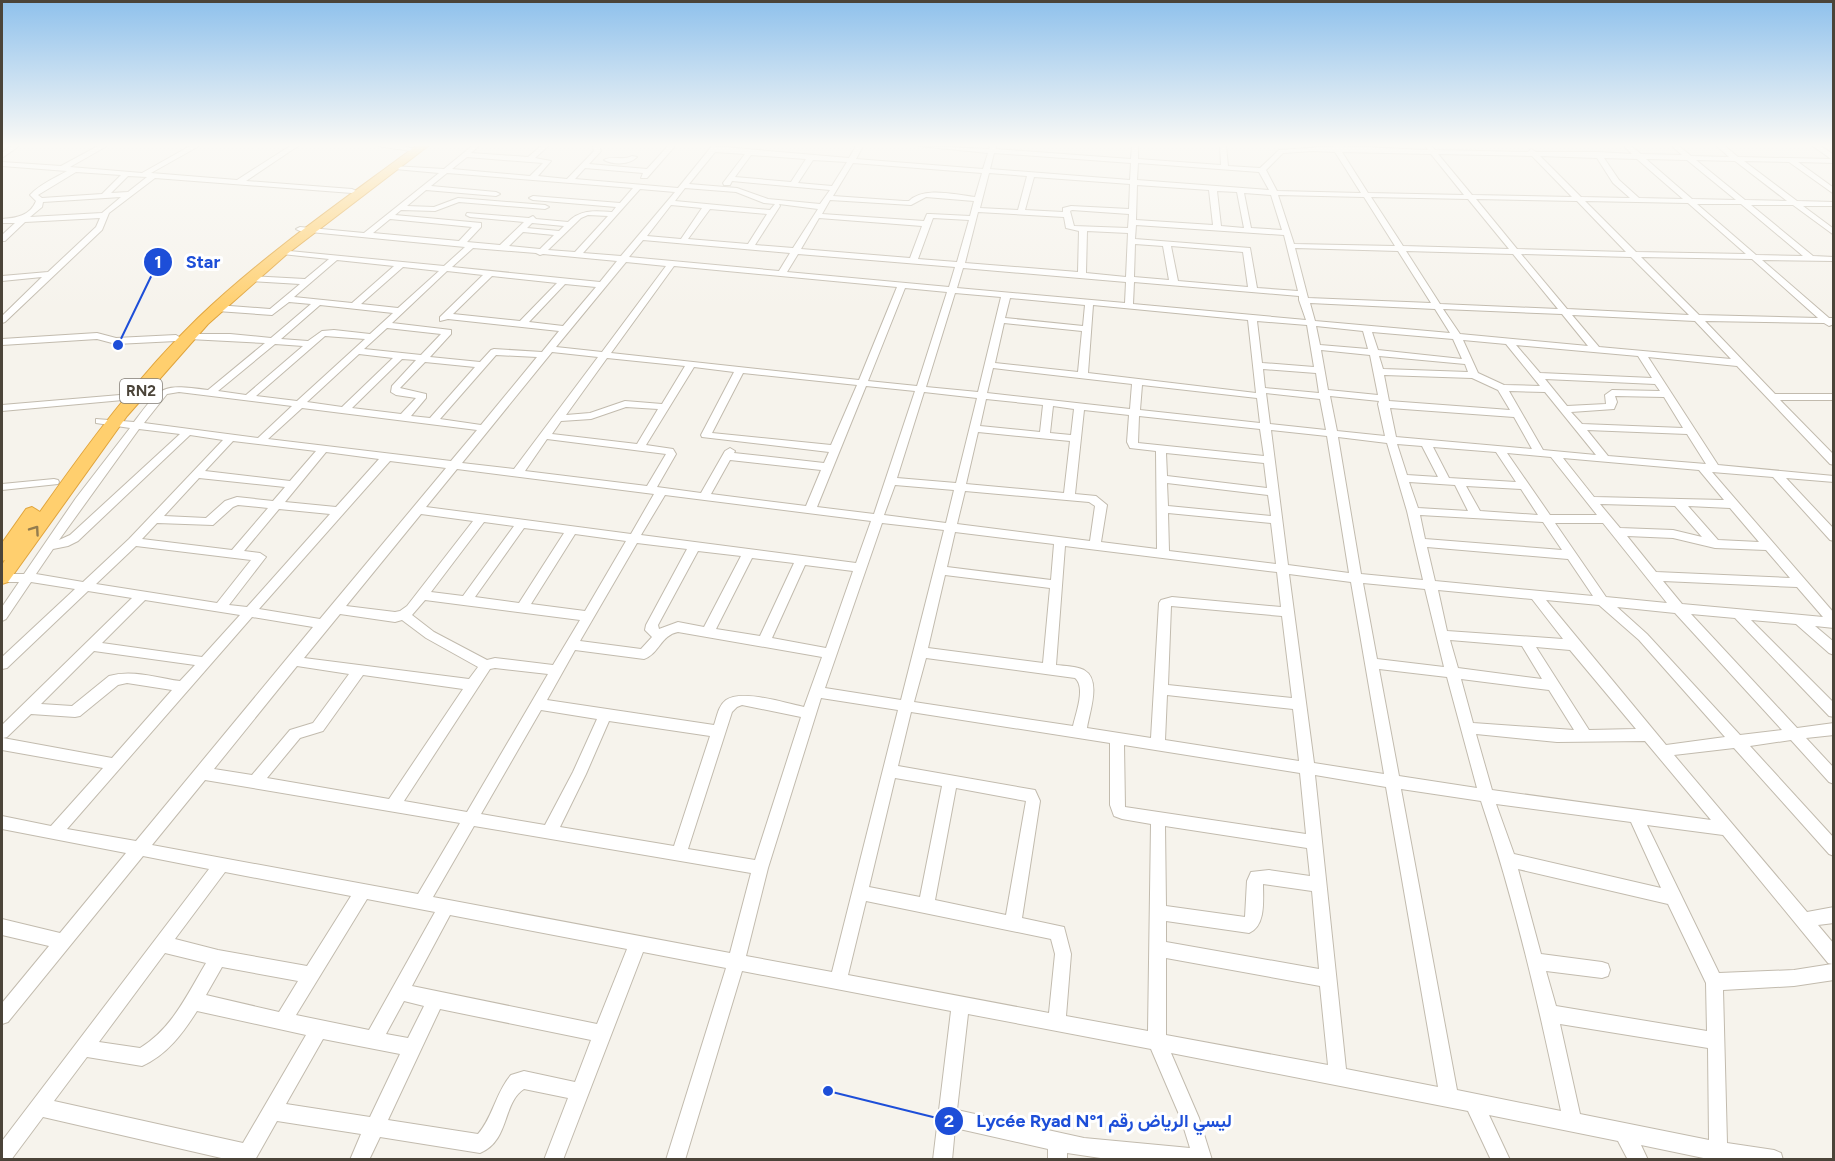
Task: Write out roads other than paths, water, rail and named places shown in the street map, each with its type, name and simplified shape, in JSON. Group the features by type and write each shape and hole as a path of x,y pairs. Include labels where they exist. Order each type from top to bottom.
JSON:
{"highway":[{"name":"RN2","path":"2,555 54,482 228,288 341,200"},
{"name":"RN2","path":"2,578 83,461 120,398 182,337 282,252 304,230 346,200"}],"street":[{"path":"2,239 39,205 40,200"},
{"path":"2,320 99,228 106,212 121,200"},
{"path":"365,236 409,200"},
{"path":"399,208 435,209 458,200"},
{"path":"461,200 545,207"},
{"path":"502,218 527,200"},
{"path":"501,249 551,200"},
{"path":"566,200 622,205"},
{"path":"576,256 626,200"},
{"path":"2,1016 672,200"},
{"path":"765,200 823,207"},
{"path":"781,275 827,200"},
{"path":"861,200 904,203 913,200"},
{"path":"944,200 976,209 1067,215"},
{"path":"675,1160 736,962 760,868 829,653 891,481 978,200"},
{"path":"1020,213 1023,200"},
{"path":"1129,307 1133,200"},
{"path":"1214,200 1217,228"},
{"path":"1241,200 1253,290"},
{"path":"1276,200 1311,324 1449,1098"},
{"path":"1368,200 1457,337 1474,375"},
{"path":"1472,200 1596,350"},
{"path":"1580,200 1697,318 1833,462"},
{"path":"1646,200 1833,204"},
{"path":"1789,200 1833,233"},
{"path":"1687,201 1831,323"},
{"path":"462,223 487,202"},
{"path":"1744,202 1812,259"},
{"path":"670,203 772,212"},
{"path":"750,247 778,203"},
{"path":"683,241 707,207"},
{"path":"1132,231 1070,227 1066,210 1071,208 1133,212"},
{"path":"914,261 929,217 976,209"},
{"path":"540,253 578,216 587,213 614,214"},
{"path":"2,221 105,215"},
{"path":"471,215 570,224"},
{"path":"817,216 927,224"},
{"path":"260,441 445,270 479,226 389,217"},
{"path":"1132,222 1287,233"},
{"path":"1082,275 1083,228"},
{"path":"304,230 1739,363"},
{"path":"521,230 559,233"},
{"path":"643,238 1437,307 1831,323"},
{"path":"1132,241 1247,250"},
{"path":"1167,244 1174,283"},
{"path":"1291,246 1833,259"},
{"path":"282,252 603,285"},
{"path":"217,308 269,312 334,259"},
{"path":"518,472 671,264"},
{"path":"354,306 400,265"},
{"path":"2,278 50,274"},
{"path":"432,330 489,274"},
{"path":"251,278 305,282"},
{"path":"522,324 563,281"},
{"path":"811,508 902,286"},
{"path":"838,981 921,652 1006,295"},
{"path":"286,299 400,311"},
{"path":"209,394 319,302"},
{"path":"1083,375 1089,303"},
{"path":"446,316 567,328"},
{"path":"1252,318 1307,768 1338,1076"},
{"path":"1000,320 1087,329"},
{"path":"385,325 448,334 394,390 423,396 403,418"},
{"path":"1367,329 1379,372 1391,440 1413,511 1442,635 1467,728 1486,796 1508,860 1535,961 1572,1121"},
{"path":"247,399 322,334 372,337"},
{"path":"2,342 97,336 116,341 219,336 310,345"},
{"path":"1509,342 1605,459"},
{"path":"1315,347 1468,362"},
{"path":"357,351 480,365"},
{"path":"432,422 489,355 500,351 547,352 604,355 1391,440 1833,479"},
{"path":"1641,354 1690,431 1708,468 1733,504 1833,623"},
{"path":"343,411 399,357"},
{"path":"640,447 692,365"},
{"path":"989,365 1261,393 1324,394 1517,414"},
{"path":"1258,366 1319,370"},
{"path":"740,370 706,433 707,436 835,449"},
{"path":"1379,372 1474,375 1502,388 1549,389"},
{"path":"1537,376 1658,381"},
{"path":"1137,381 1132,444 1269,460"},
{"path":"1502,388 1539,453"},
{"path":"2,616 80,501 164,392 179,389 485,428"},
{"path":"1564,408 1610,407 1612,393 1666,394"},
{"path":"1772,397 1833,397"},
{"path":"2,408 120,398"},
{"path":"1045,435 1048,403"},
{"path":"558,418 591,416 625,404 665,407"},
{"path":"1069,496 1079,406"},
{"path":"107,422 879,516 1356,578 1537,597 1833,623"},
{"path":"1580,427 1690,431"},
{"path":"974,429 1075,438"},
{"path":"50,546 74,538 188,432"},
{"path":"422,902 634,538 671,452 545,436"},
{"path":"2,664 133,542 231,437"},
{"path":"705,495 737,439"},
{"path":"1426,443 1446,482"},
{"path":"1819,447 1833,446"},
{"path":"235,554 324,448"},
{"path":"1161,449 1163,553"},
{"path":"1499,449 1604,603 1642,637 1833,849"},
{"path":"1554,454 1680,610 1833,778"},
{"path":"55,832 388,456"},
{"path":"727,456 828,467"},
{"path":"197,474 294,484"},
{"path":"1776,474 1833,537"},
{"path":"1403,478 1525,486"},
{"path":"1161,479 1273,492"},
{"path":"891,481 1092,499 1101,505 1095,544"},
{"path":"2,487 54,482"},
{"path":"1459,483 1476,515"},
{"path":"1590,500 1733,504"},
{"path":"155,519 203,524 209,522 229,504 237,501 339,511"},
{"path":"1678,502 1715,544"},
{"path":"1161,509 1276,520"},
{"path":"418,510 860,567"},
{"path":"1413,511 1548,519 1606,519"},
{"path":"336,609 395,617 404,615 481,518"},
{"path":"466,600 522,523"},
{"path":"522,608 572,530"},
{"path":"1617,532 1673,534 1715,544 1768,546"},
{"path":"1050,669 1060,540"},
{"path":"133,542 257,556 260,559 220,608"},
{"path":"1420,542 1572,555"},
{"path":"659,635 651,630 652,625 695,546"},
{"path":"708,632 749,553"},
{"path":"765,641 801,560"},
{"path":"941,570 1056,585"},
{"path":"1652,576 1800,583"},
{"path":"2,578 29,577 323,624"},
{"path":"2,733 143,595"},
{"path":"422,595 588,616"},
{"path":"1537,597 1574,645 1833,957"},
{"path":"1158,745 1164,603 1172,601 1287,612"},
{"path":"404,615 430,634 486,665 495,663 557,670"},
{"path":"1739,615 1833,712"},
{"path":"1800,620 1833,650"},
{"path":"572,645 644,654 652,648 659,635 667,628 678,627 829,653"},
{"path":"1442,635 1574,645"},
{"path":"1525,640 1586,737"},
{"path":"91,646 205,662"},
{"path":"921,652 1078,673 1086,681 1079,733"},
{"path":"293,661 472,685"},
{"path":"1372,663 1552,685"},
{"path":"393,805 486,665"},
{"path":"255,782 295,734 318,727 360,669"},
{"path":"28,708 75,712 109,682 120,678 184,687"},
{"path":"1160,689 1299,704"},
{"path":"818,692 1486,796 1637,818 1728,828"},
{"path":"679,853 726,709 732,703 742,700 809,713"},
{"path":"537,704 720,732"},
{"path":"550,831 605,715"},
{"path":"2,716 16,719"},
{"path":"1467,728 1586,737 1649,735"},
{"path":"1663,751 1833,729"},
{"path":"1117,739 1119,811 1314,842"},
{"path":"2,744 115,764"},
{"path":"890,771 1025,791 1032,797 1013,922"},
{"path":"201,773 760,868"},
{"path":"926,905 950,781"},
{"path":"1637,818 1714,982 1718,1151"},
{"path":"947,1117 1058,1150 1084,1147 1203,1159 1190,1118 1157,1042 1158,819"},
{"path":"2,823 1338,1076 1753,1158 1774,1160"},
{"path":"1508,860 1673,898"},
{"path":"2,1156 222,864"},
{"path":"1158,912 1249,926 1253,916 1257,877 1319,885"},
{"path":"283,1021 363,891"},
{"path":"860,892 1058,933 1063,954 1057,1024"},
{"path":"374,1040 446,906"},
{"path":"1803,920 1833,915"},
{"path":"2,927 63,941"},
{"path":"162,944 218,958 310,975"},
{"path":"553,1160 638,944"},
{"path":"1158,949 1328,979"},
{"path":"83,1048 142,1057 164,1043 218,958"},
{"path":"1535,961 1602,970"},
{"path":"1714,982 1794,978 1833,972"},
{"path":"399,992 603,1034"},
{"path":"192,1001 412,1048"},
{"path":"359,1160 435,1001"},
{"path":"942,1160 960,1005"},
{"path":"1549,1014 1716,1041"},
{"path":"39,1107 246,1157 319,1029"},
{"path":"272,1111 480,1144 489,1136 508,1090 517,1081 524,1080 580,1092"},
{"path":"1473,1102 1501,1160"},
{"path":"1623,1131 1639,1160"}],"place":[{"name":"Star","path":"118,345"},
{"name":"Lycée Ryad N°1 ليسي الرياض رقم","path":"828,1091"}]}
